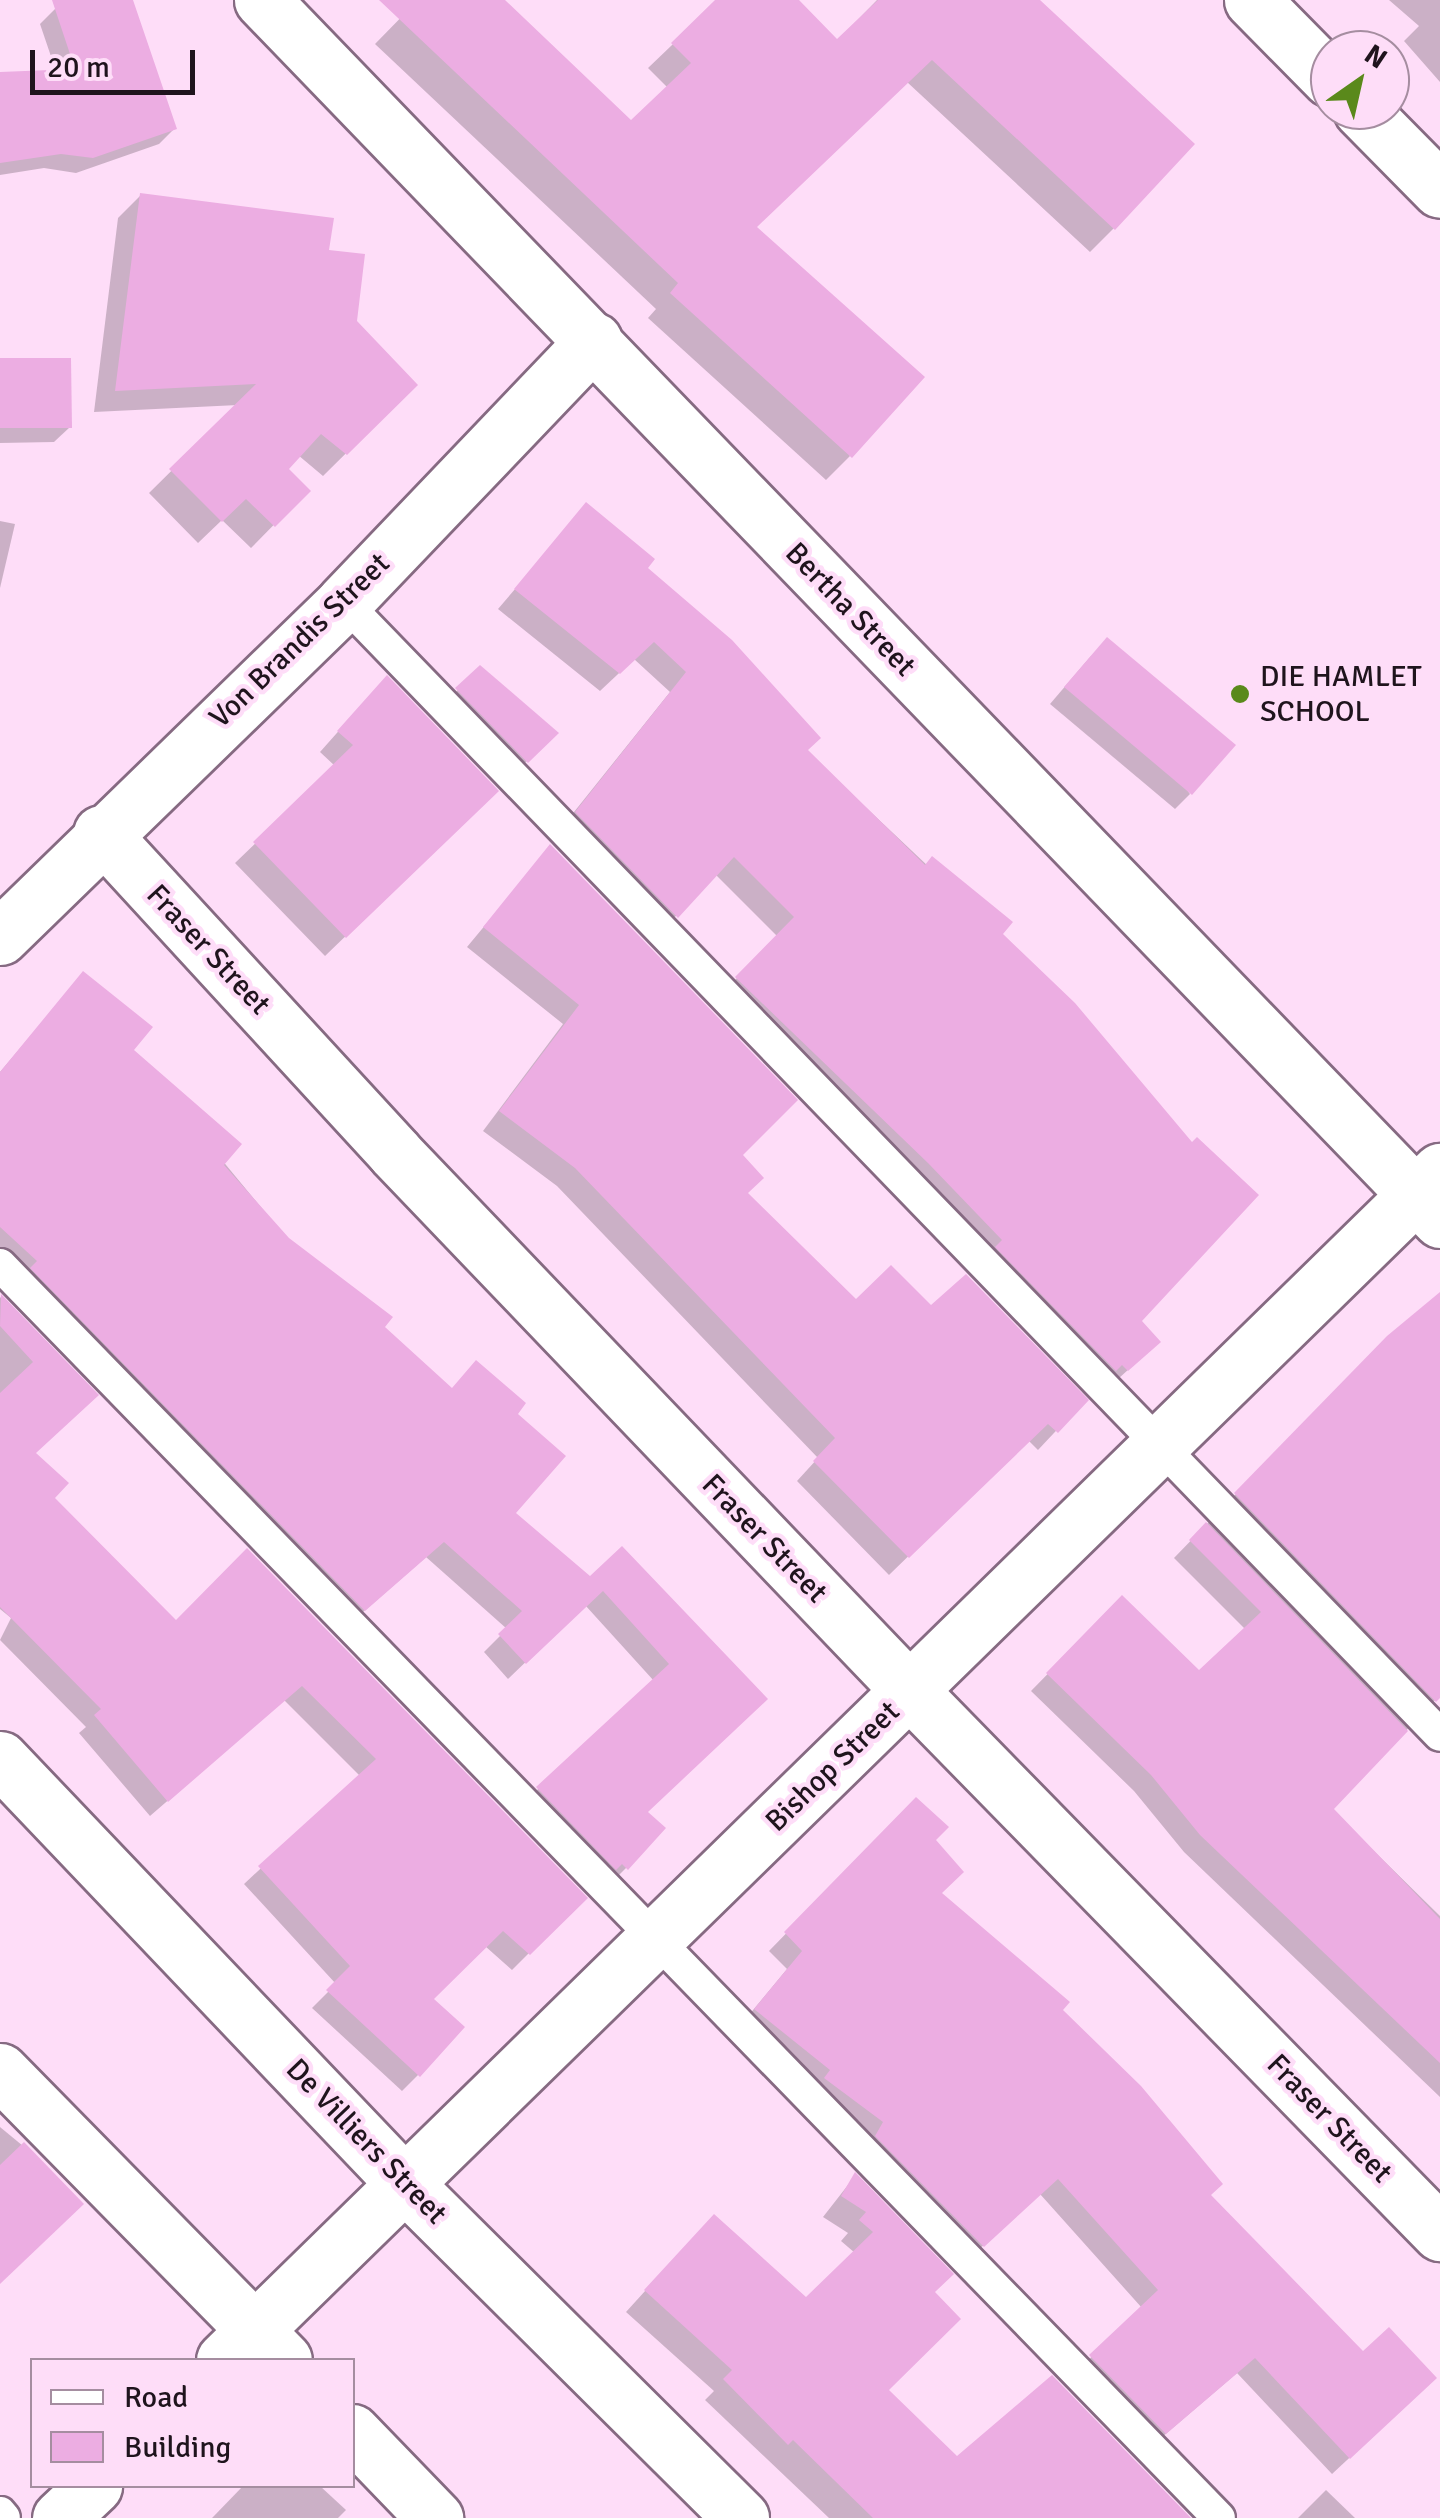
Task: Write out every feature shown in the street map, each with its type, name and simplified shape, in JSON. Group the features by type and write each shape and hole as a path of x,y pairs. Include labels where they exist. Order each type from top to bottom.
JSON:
{"street":[{"name":"Bertha Street","path":"262,0 1432,1195"},
{"path":"1252,0 1310,59"},
{"path":"1381,130 1440,190"},
{"name":"Von Brandis Street","path":"0,937 101,833 344,602 594,340"},
{"name":"Fraser Street","path":"101,833 395,1153 910,1692 1440,2232"},
{"name":"Bishop Street","path":"254,2350 404,2183 910,1692 1158,1445 1432,1195"},
{"name":"De Villiers Street","path":"0,1759 404,2183 740,2518"},
{"path":"0,2071 254,2350"},
{"path":"355,2435 436,2518"},
{"path":"60,2518 92,2488"}],"lane":[{"path":"344,602 1440,1735"},
{"path":"0,1265 1218,2518"}],"building":[{"path":"52,0 133,0 177,129 93,158 61,154 0,163 0,72 75,69"},
{"path":"379,0 505,0 631,120 691,63 671,43 715,0 799,0 837,39 878,0 1040,0 1195,144 1115,230 932,60 757,227 925,377 852,458 670,293 678,283"},
{"path":"140,193 334,218 329,250 365,254 357,321 418,385 347,455 321,434 289,469 311,491 275,527 246,499 222,522 169,469 256,384 115,391"},
{"path":"0,358 71,358 72,428 0,428"},
{"path":"586,502 655,559 648,568 732,640 821,738 808,750 925,865 932,856 1013,922 1003,934 1075,1003 1192,1142 1197,1137 1259,1195 1142,1321 1161,1342 1128,1371 1122,1365 1116,1371 995,1247 1002,1240 928,1163 735,977 794,917 734,857 678,918 575,812 686,672 654,642 620,674 514,589"},
{"path":"1107,637 1236,745 1192,795 1064,687"},
{"path":"480,665 559,733 528,763 455,688"},
{"path":"387,675 499,791 346,938 253,842 353,745 337,731"},
{"path":"550,844 798,1100 743,1155 764,1178 748,1193 856,1299 891,1265 931,1305 966,1274 1089,1400 1058,1433 1048,1424 909,1558 813,1461 835,1438 575,1168 499,1111 579,1005 483,927"},
{"path":"83,971 153,1027 134,1050 242,1144 224,1165 289,1238 393,1317 385,1327 452,1388 476,1360 526,1403 518,1414 566,1456 516,1513 590,1576 622,1546 768,1699 648,1812 666,1828 628,1870 622,1864 616,1870 536,1787 669,1664 603,1591 526,1664 498,1634 522,1611 444,1542 365,1611 30,1268 37,1261 0,1227 0,1072"},
{"path":"1440,1292 1440,1698 1436,1702 1234,1493 1387,1336"},
{"path":"1,1294 99,1395 36,1453 69,1483 55,1498 176,1620 247,1548 588,1898 530,1955 503,1931 434,1999 465,2027 420,2077 326,1990 350,1966 258,1866 376,1759 302,1686 168,1802 94,1715 101,1709 0,1607 0,1393 33,1362 0,1326"},
{"path":"1206,1522 1408,1731 1334,1809 1440,1919 1440,2063 1200,1835 1151,1775 1046,1673 1122,1595 1199,1670 1261,1612 1189,1540"},
{"path":"916,1797 949,1827 936,1840 964,1872 942,1893 1070,2002 1063,2010 1141,2086 1223,2184 1211,2195 1363,2351 1389,2327 1437,2378 1350,2459 1255,2358 1166,2434 1089,2355 1158,2290 1058,2179 984,2247 875,2136 883,2122 824,2078 830,2070 754,2009 802,1951 784,1932"},
{"path":"24,2142 84,2204 0,2284 0,2165"},
{"path":"855,2172 954,2274 935,2292 961,2319 889,2390 957,2456 1052,2375 1191,2518 873,2518 793,2440 788,2445 723,2379 732,2370 644,2290 714,2214 806,2297 873,2232 859,2220 866,2212 841,2196"}],"place":[{"name":"DIE HAMLET SCHOOL","path":"1240,694"}]}
